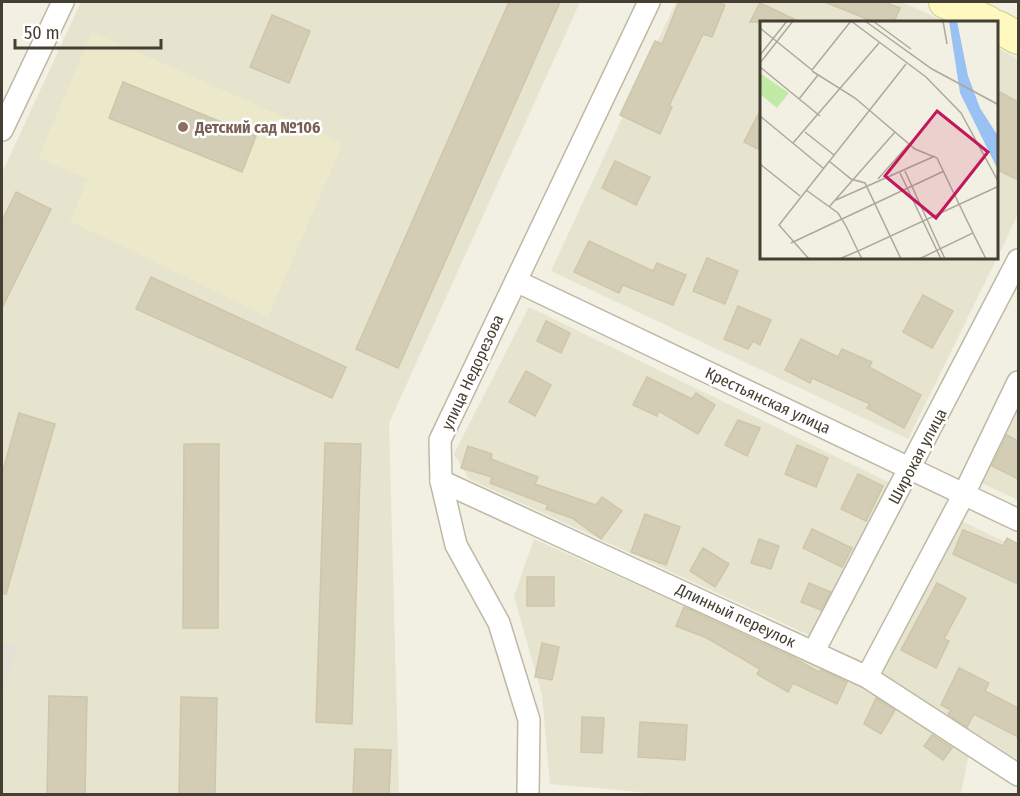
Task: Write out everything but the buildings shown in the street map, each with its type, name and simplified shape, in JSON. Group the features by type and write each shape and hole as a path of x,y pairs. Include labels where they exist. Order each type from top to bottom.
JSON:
{"main road":[{"path":"945,2 986,21"},
{"path":"999,28 1018,38"}],"street":[{"path":"2,130 63,2"},
{"name":"улица Недорезова","path":"528,795 529,720 500,623 456,545 441,481 440,440 649,2"},
{"name":"Широкая улица","path":"814,651 912,468 1018,260"},
{"name":"Крестьянская улица","path":"516,281 1018,520"},
{"path":"867,677 964,494 1018,382"},
{"name":"Длинный переулок","path":"441,481 867,677 1018,775"}],"shaded area":[{"path":"81,2 580,2 389,423 399,794 2,794 2,173"},
{"path":"676,2 902,2 943,21 760,21 760,260 996,260 908,439 551,271"},
{"path":"92,32 343,143 268,317 70,221 88,179 38,158"},
{"path":"999,49 1018,59 1018,214 999,254"},
{"path":"529,307 890,483 811,636 469,479 454,454"},
{"path":"1018,398 1018,500 977,481"},
{"path":"959,520 1018,548 1018,760 880,672"},
{"path":"534,539 860,684 969,753 961,794 661,794 550,784 542,695 514,596"},
{"path":"2,642 16,647 2,701"}],"place":[{"name":"Детский сад №106","path":"183,127"}]}
